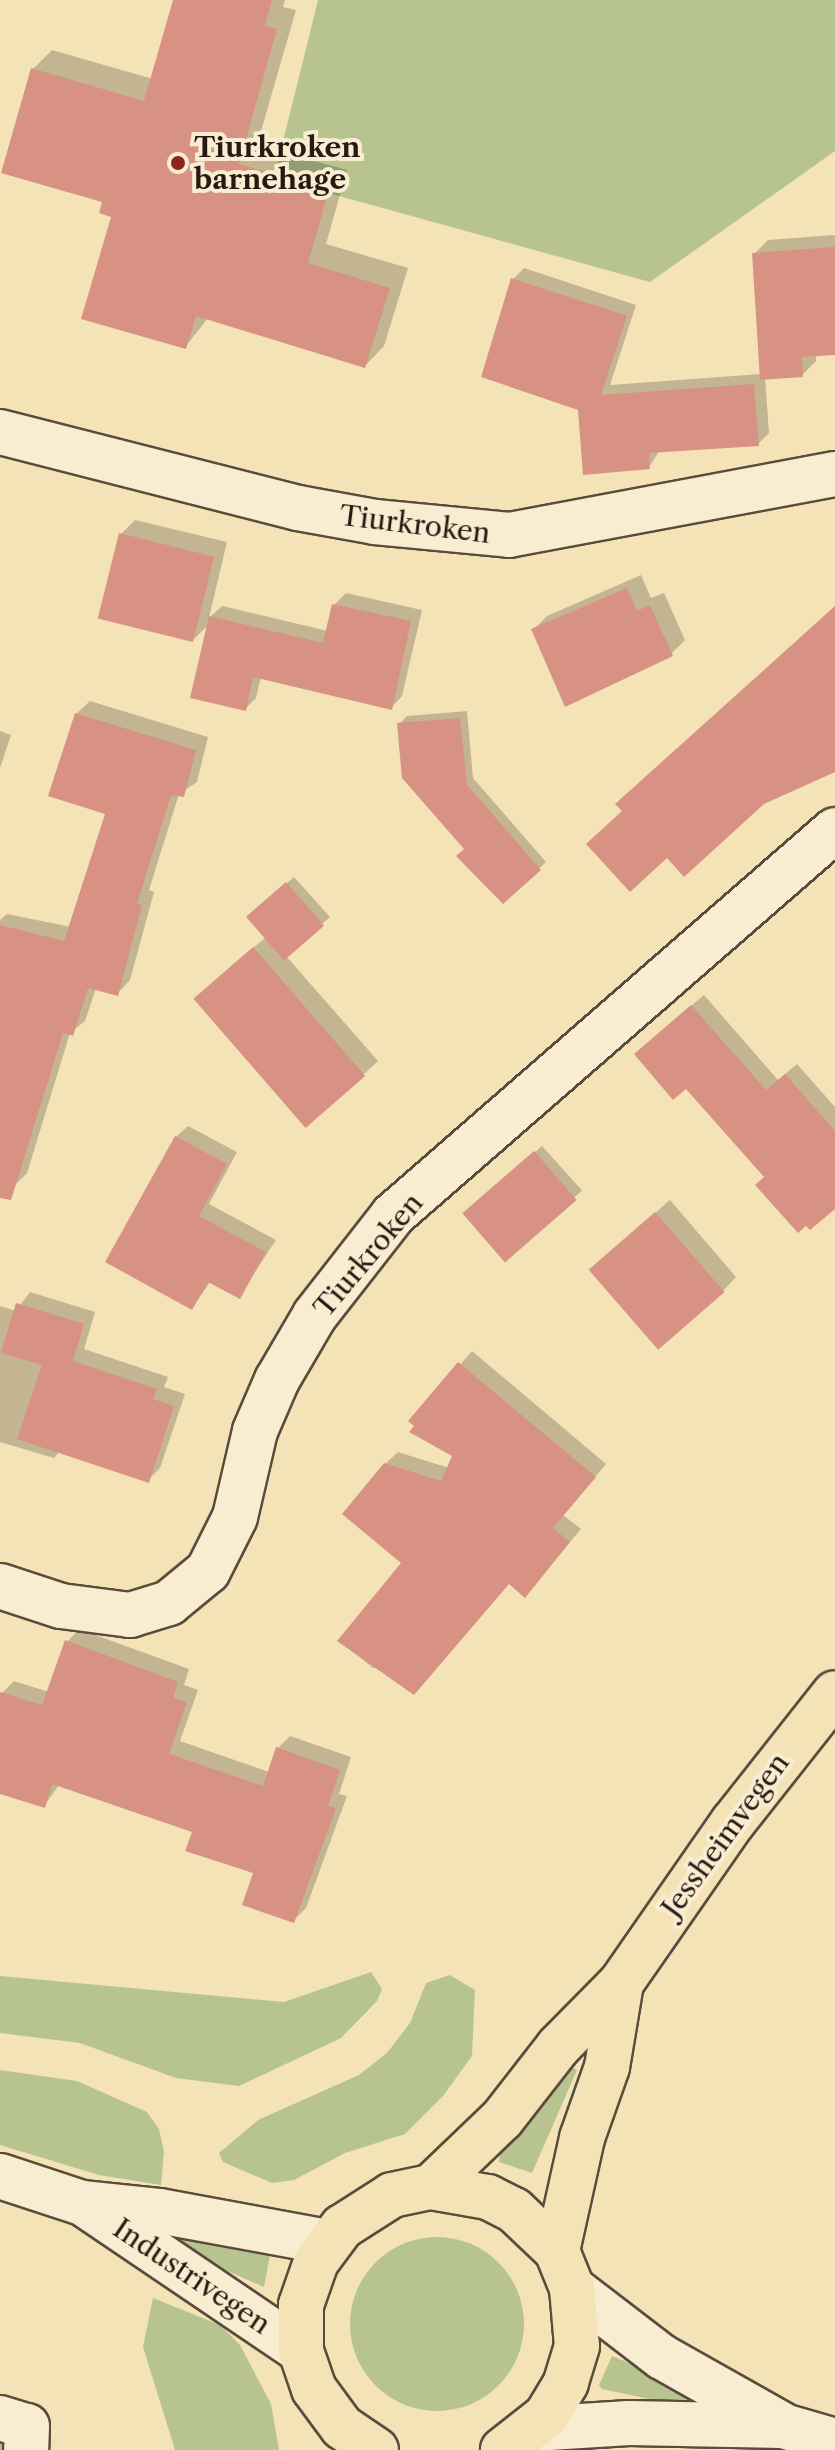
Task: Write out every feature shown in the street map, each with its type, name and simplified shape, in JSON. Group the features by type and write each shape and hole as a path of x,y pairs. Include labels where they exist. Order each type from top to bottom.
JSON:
{"main road":[{"name":"Jessheimvegen","path":"431,2187 502,2119 558,2047 621,1983 724,1834 835,1693"},
{"name":"Jessheimvegen","path":"564,2270 582,2138 607,2067 621,1983"},
{"path":"376,2450 342,2427 324,2406 301,2351 307,2282 328,2242 374,2204 431,2187 488,2197 514,2210 564,2270 578,2326 573,2364 557,2400 518,2440"},
{"path":"320,2450 324,2406"}],"street":[{"name":"Tiurkroken","path":"0,432 298,508 375,522 509,535 835,474"},
{"name":"Tiurkroken","path":"0,1586 61,1606 130,1615 169,1603 208,1571 235,1517 255,1431 277,1380 315,1315 393,1215 835,830"},
{"name":"Industrivegen","path":"0,2176 82,2203 159,2211 328,2242"},
{"name":"Industrivegen","path":"82,2203 301,2351"},
{"path":"564,2270 662,2357 783,2426 835,2441"},
{"path":"0,2418 27,2426 26,2450"},
{"path":"518,2440 629,2423 783,2426"}],"green space":[{"path":"318,0 835,0 835,151 650,282 274,178"},
{"path":"371,1972 382,1989 377,2001 341,2038 239,2086 176,2078 80,2043 0,2033 0,1976 284,2002"},
{"path":"450,1975 475,1990 472,2056 443,2096 405,2134 345,2153 294,2180 272,2183 223,2162 219,2153 258,2120 359,2075 387,2053 410,2023 426,1983"},
{"path":"567,2065 577,2070 532,2173 499,2162 500,2153"},
{"path":"0,2070 77,2081 147,2112 159,2129 164,2151 161,2185 99,2175 0,2145"},
{"path":"163,2228 270,2255 264,2287 158,2241"},
{"path":"437,2237 470,2244 499,2262 517,2291 524,2324 517,2357 499,2386 470,2404 437,2411 404,2404 375,2386 357,2357 350,2324 357,2291 375,2262 404,2244"},
{"path":"153,2298 220,2325 240,2345 271,2404 279,2450 175,2450 143,2347"},
{"path":"612,2356 715,2398 711,2412 602,2389 599,2385"}],"building":[{"path":"173,0 272,0 265,26 277,29 239,164 329,190 308,263 390,288 365,368 196,316 186,349 81,319 111,217 99,213 102,202 1,173 31,68 144,101"},
{"path":"835,247 835,355 802,357 803,377 760,380 752,253"},
{"path":"511,278 627,316 601,395 754,384 759,446 649,453 650,469 583,475 578,410 481,377"},
{"path":"119,533 214,557 193,642 98,618"},
{"path":"627,588 637,611 650,605 673,656 565,707 531,629"},
{"path":"332,604 411,621 392,710 253,677 246,711 190,698 209,616 323,643"},
{"path":"835,606 835,772 764,804 684,877 667,858 630,892 586,844 622,811 615,804"},
{"path":"75,713 196,750 184,797 171,795 137,904 142,905 118,996 88,988 73,1036 63,1033 11,1200 0,1198 0,925 64,941 105,814 48,796"},
{"path":"460,718 467,785 541,870 503,904 456,856 464,849 402,778 397,723"},
{"path":"286,882 324,926 284,961 246,917"},
{"path":"253,947 365,1076 306,1128 193,999"},
{"path":"691,1005 766,1090 785,1074 835,1131 835,1209 810,1230 806,1226 798,1233 755,1185 764,1177 686,1089 673,1100 634,1054"},
{"path":"175,1136 227,1164 199,1216 266,1252 240,1299 208,1282 192,1310 105,1262"},
{"path":"534,1151 577,1200 505,1262 462,1213"},
{"path":"655,1212 725,1292 658,1350 589,1270"},
{"path":"16,1303 84,1324 73,1361 157,1389 153,1399 174,1406 149,1483 17,1439 42,1365 1,1353"},
{"path":"458,1362 596,1477 553,1528 570,1542 525,1598 509,1584 414,1695 337,1641 401,1563 342,1514 384,1463 441,1481 452,1456 409,1432 414,1426 408,1421"},
{"path":"65,1640 178,1682 173,1698 187,1702 169,1754 263,1786 276,1747 340,1770 328,1806 336,1808 294,1923 242,1905 253,1873 185,1851 192,1832 52,1784 45,1808 0,1794 0,1692 42,1705"}],"place":[{"name":"Tiurkroken barnehage","path":"178,163"}]}
